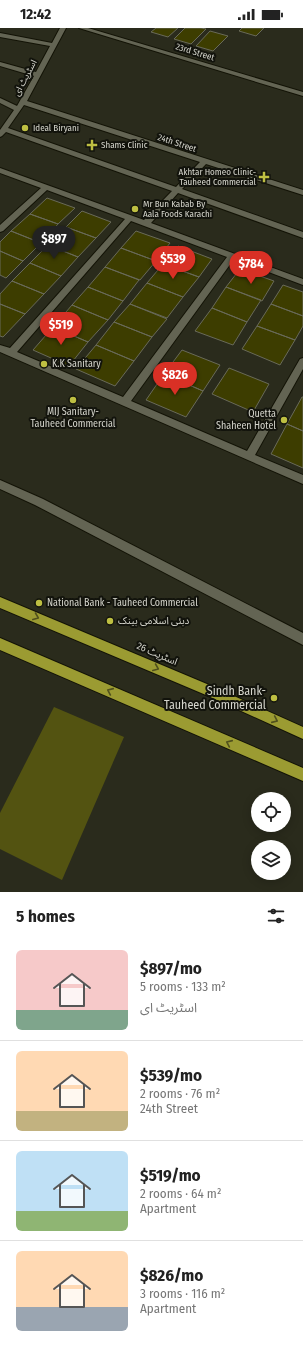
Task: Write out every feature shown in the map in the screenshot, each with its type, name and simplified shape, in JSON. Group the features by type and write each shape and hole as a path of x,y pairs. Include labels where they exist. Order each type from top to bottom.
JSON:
{"main road":[{"name":"اسٹریٹ 26","path":"0,602 303,733"},
{"path":"0,644 303,776"}],"street":[{"name":"اسٹریٹ ای","path":"2,132 23,102 63,28"},
{"name":"23rd Street","path":"82,28 303,94"},
{"path":"0,36 54,45"},
{"path":"0,64 38,75"},
{"path":"0,100 18,109"},
{"name":"24th Street","path":"23,102 303,193"},
{"path":"2,132 177,191 303,236"},
{"path":"145,224 205,161"},
{"path":"0,170 303,282"},
{"path":"0,229 46,187"},
{"path":"11,353 130,218"},
{"path":"124,403 232,256"},
{"path":"0,348 303,480"},
{"path":"249,457 303,361"},
{"path":"0,484 46,506 303,639"}],"shaded area":[{"path":"54,707 124,737 62,880 0,849 0,813"}],"building":[{"path":"156,28 178,28 168,37 151,32"},
{"path":"185,28 206,29 191,44 174,39"},
{"path":"242,28 264,28 256,36 239,31"},
{"path":"210,31 228,36 213,51 196,46"},
{"path":"47,198 75,208 58,224 30,214"},
{"path":"82,211 111,222 96,238 66,227"},
{"path":"30,214 58,224 41,243 11,231"},
{"path":"66,227 96,238 78,257 48,245"},
{"path":"11,231 41,243 23,261 0,251 0,242"},
{"path":"136,231 170,243 156,261 121,248"},
{"path":"48,245 78,257 61,276 30,263"},
{"path":"178,246 212,259 199,277 163,264"},
{"path":"121,248 156,261 140,280 105,267"},
{"path":"0,251 23,261 6,278 0,275"},
{"path":"30,263 61,276 44,294 12,281"},
{"path":"163,264 199,277 183,297 147,283"},
{"path":"105,267 139,280 123,301 88,287"},
{"path":"240,269 274,281 262,301 226,287"},
{"path":"12,281 44,294 25,314 0,304 0,294"},
{"path":"147,283 183,297 167,318 130,304"},
{"path":"283,285 303,292 303,316 271,304"},
{"path":"88,287 123,301 108,320 72,305"},
{"path":"226,287 261,300 247,322 212,308"},
{"path":"0,304 25,314 3,337 0,336"},
{"path":"130,304 167,319 152,337 114,322"},
{"path":"271,304 303,316 303,326 295,340 257,326"},
{"path":"72,305 108,320 88,342 53,327"},
{"path":"212,308 247,322 233,345 195,331"},
{"path":"114,322 152,337 134,361 96,345"},
{"path":"257,326 295,340 280,365 242,349"},
{"path":"53,327 88,342 69,366 33,350"},
{"path":"96,345 134,361 115,386 76,369"},
{"path":"182,350 220,365 203,391 164,374"},
{"path":"229,368 269,384 253,412 212,394"},
{"path":"164,374 203,391 186,417 146,400"},
{"path":"303,397 303,431 287,424"},
{"path":"287,424 303,431 303,468 271,454"}],"place":[{"name":"Ideal Biryani","path":"25,128"},
{"name":"Shams Clinic","path":"92,145"},
{"name":"Akhtar Homeo Clinic- Tauheed Commercial","path":"264,177"},
{"name":"Mr Bun Kabab By Aala Foods Karachi","path":"135,209"},
{"name":"K.K Sanitary","path":"44,364"},
{"name":"MIJ Sanitary- Tauheed Commercial","path":"73,400"},
{"name":"Quetta Shaheen Hotel","path":"284,420"},
{"name":"National Bank - Tauheed Commercial","path":"39,603"},
{"name":"دبئی اسلامی بینک","path":"110,621"},
{"name":"Sindh Bank- Tauheed Commercial","path":"274,698"}]}
